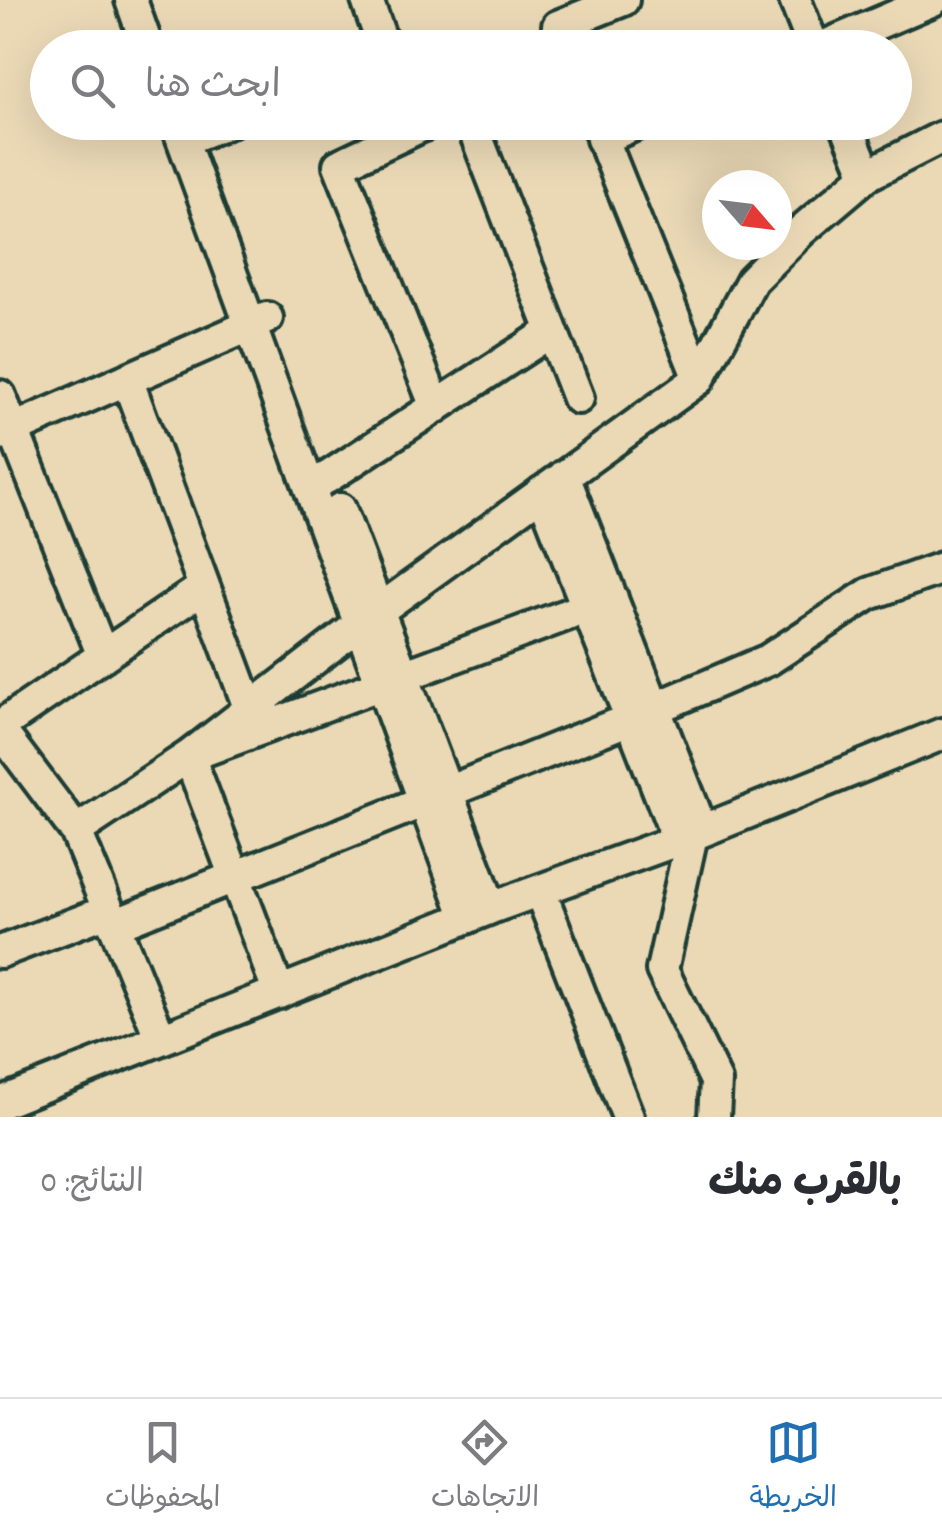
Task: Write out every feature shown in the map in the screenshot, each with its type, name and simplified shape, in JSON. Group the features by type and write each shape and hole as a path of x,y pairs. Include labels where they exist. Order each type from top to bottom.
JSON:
{"street":[{"path":"130,0 141,30"},
{"path":"152,0 163,30"},
{"path":"367,0 378,30"},
{"path":"559,30 558,26 622,0"},
{"path":"795,0 809,30"},
{"path":"861,30 934,0"},
{"path":"76,831 189,756 369,617 698,379 752,280 802,230 868,176 942,136"},
{"path":"193,140 479,913"},
{"path":"392,140 339,165 436,406"},
{"path":"478,140 578,398"},
{"path":"603,140 698,379"},
{"path":"853,140 868,176"},
{"path":"7,432 259,322"},
{"path":"319,482 552,331"},
{"path":"127,379 250,710"},
{"path":"0,396 7,432 102,656"},
{"path":"553,484 691,835 662,970 716,1081 714,1117"},
{"path":"0,952 234,876 643,714 768,660 869,594 942,568"},
{"path":"161,1039 76,831 0,728 204,586"},
{"path":"189,756 600,603"},
{"path":"0,1103 942,734"},
{"path":"189,756 278,993"},
{"path":"540,890 628,1117"}]}
